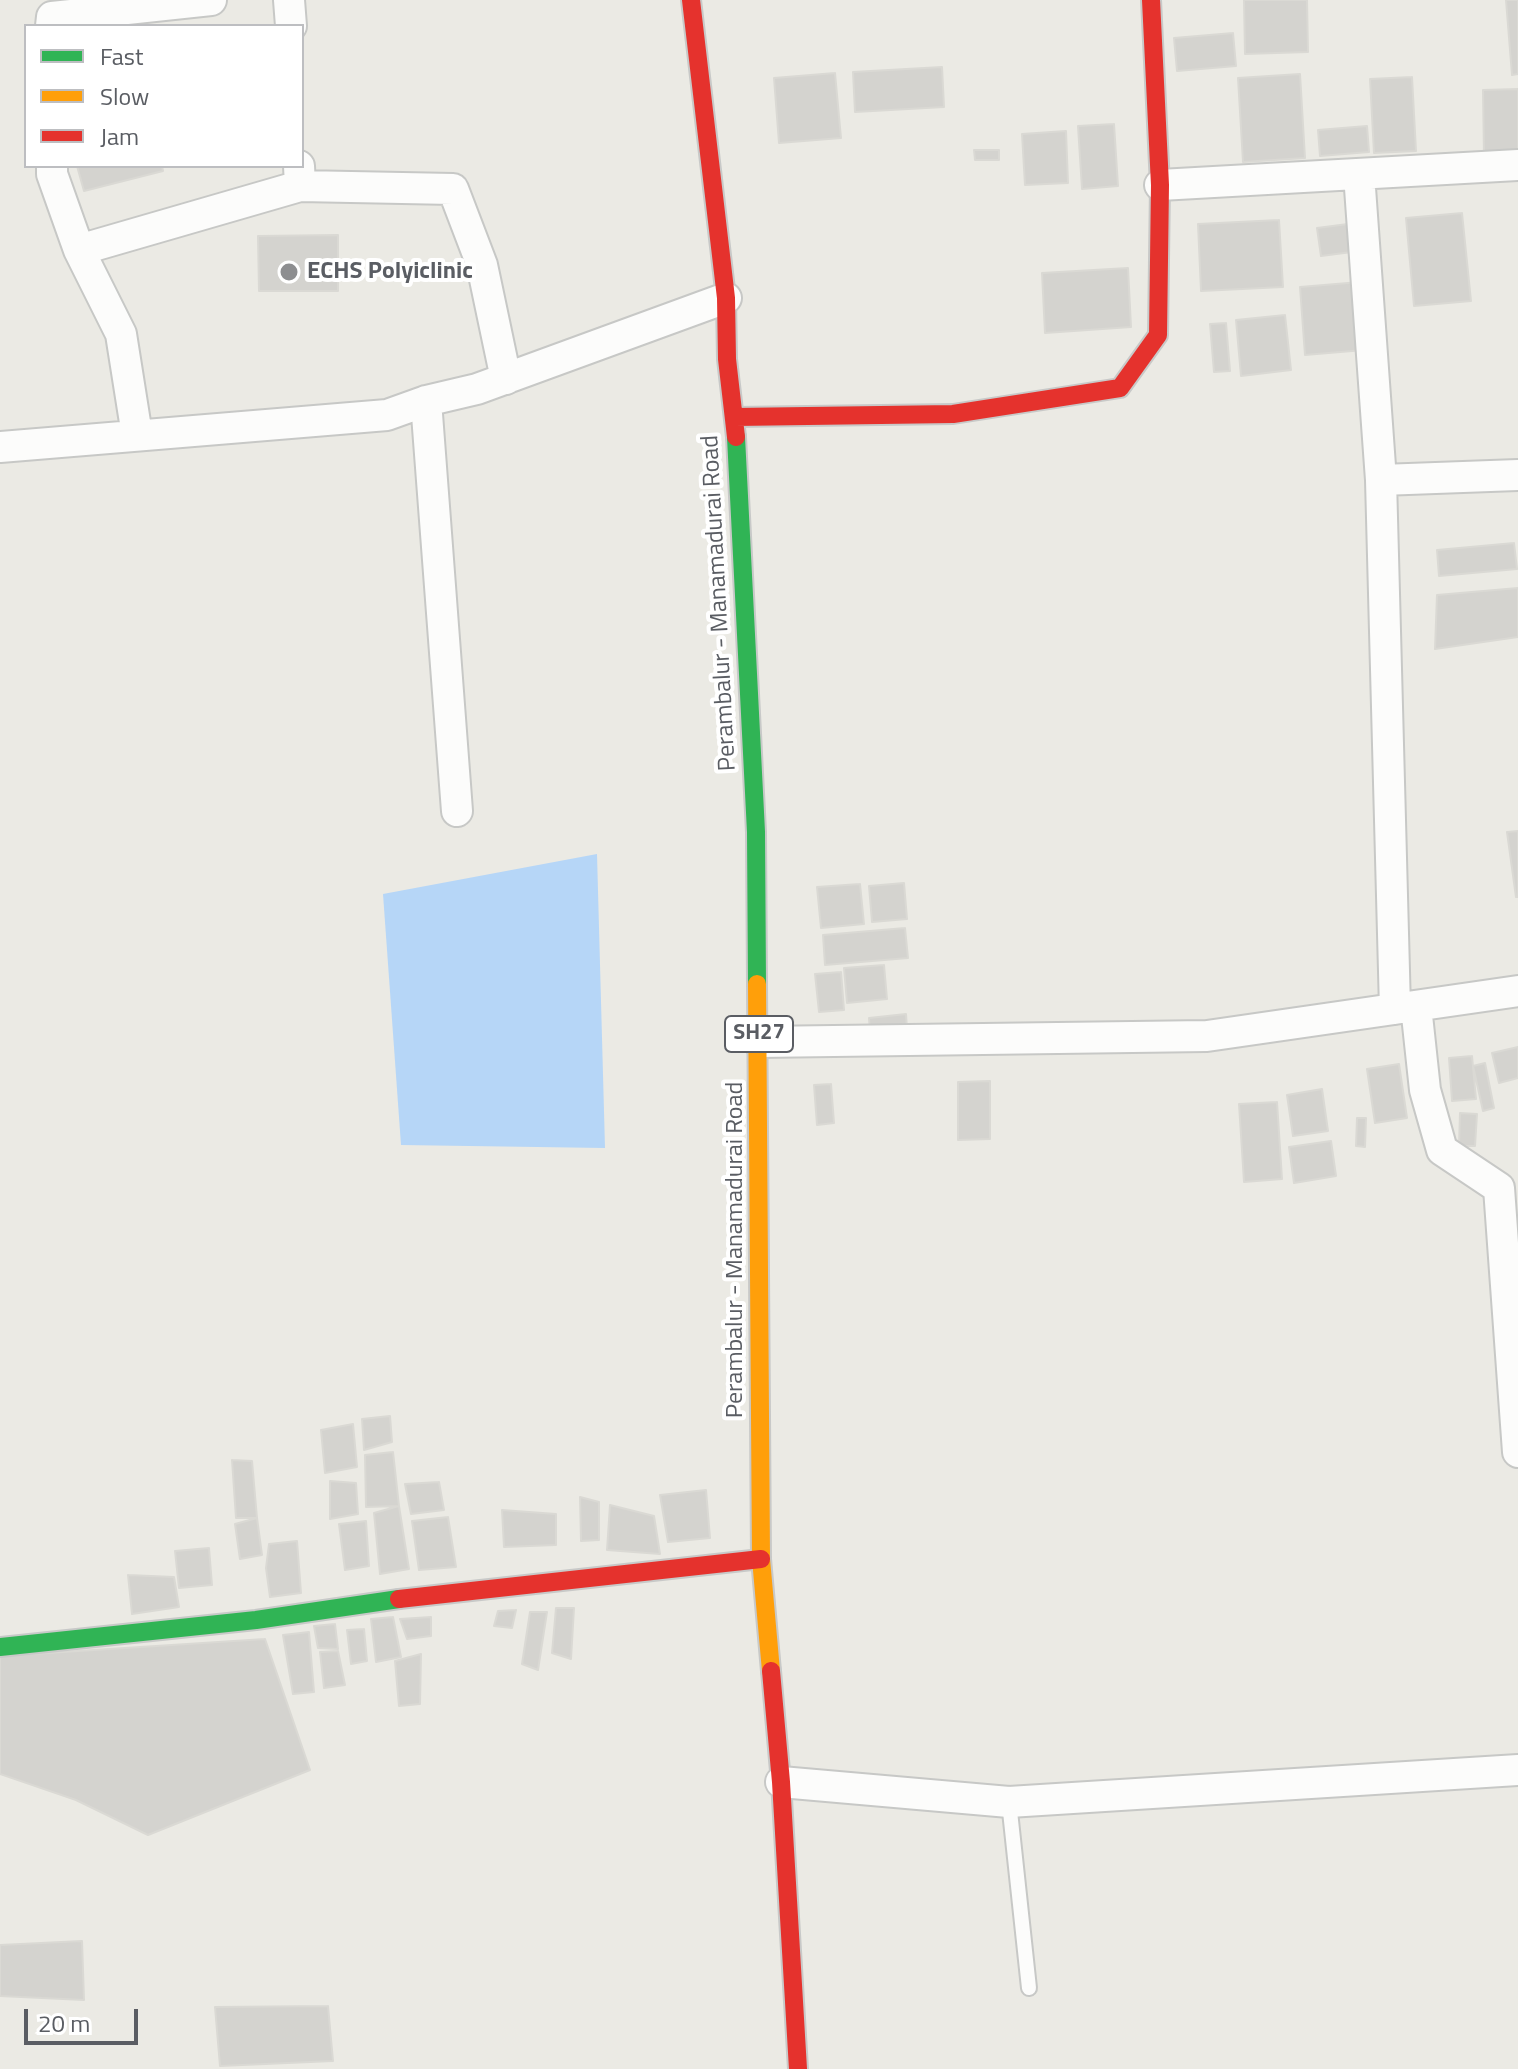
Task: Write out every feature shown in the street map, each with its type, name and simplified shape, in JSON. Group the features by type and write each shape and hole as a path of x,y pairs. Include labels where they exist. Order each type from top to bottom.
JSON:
{"main road":[{"name":"Perambalur - Manamadurai Road","path":"691,0 726,298 727,359 735,417 755,817 761,1559 781,1782 798,2069"},
{"path":"735,417 953,414 1120,388 1158,335 1160,185 1151,0"},
{"path":"0,1647 256,1620 340,1606 761,1559"}],"street":[{"path":"51,24 52,17 211,0"},
{"path":"289,0 291,24"},
{"path":"1160,185 1518,165"},
{"path":"52,168 79,250 121,334 137,435"},
{"path":"1359,174 1381,480 1405,1007 1442,1150 1499,1188 1518,1452"},
{"path":"79,250 299,176 453,189 482,265 506,379"},
{"path":"0,447 387,415 506,379 726,298"},
{"path":"426,401 457,811"},
{"path":"1381,480 1518,475"},
{"path":"759,1042 1207,1036 1518,991"},
{"path":"781,1782 1009,1802 1518,1770"}],"lane":[{"path":"1009,1802 1029,1988"}],"water":[{"path":"597,854 605,1148 401,1145 383,894"}],"building":[{"path":"1244,0 1307,0 1308,52 1245,54"},
{"path":"1506,0 1518,0 1518,74 1512,75"},
{"path":"1233,33 1236,66 1177,71 1174,38"},
{"path":"942,67 944,107 855,112 853,72"},
{"path":"835,73 841,138 779,143 774,78"},
{"path":"1300,74 1305,158 1243,162 1238,78"},
{"path":"1412,77 1416,151 1374,153 1370,79"},
{"path":"1518,89 1518,156 1484,156 1483,90"},
{"path":"1114,124 1118,186 1082,189 1078,126"},
{"path":"1367,126 1369,152 1320,156 1318,130"},
{"path":"1066,131 1068,183 1025,185 1022,134"},
{"path":"974,150 999,150 999,160 975,160"},
{"path":"78,168 162,168 163,171 84,191"},
{"path":"1462,213 1471,301 1414,306 1406,218"},
{"path":"1279,220 1283,287 1201,291 1198,224"},
{"path":"1348,224 1352,252 1321,256 1317,228"},
{"path":"338,235 338,291 259,291 258,236"},
{"path":"1128,268 1131,327 1045,333 1042,273"},
{"path":"1360,282 1364,350 1305,355 1300,287"},
{"path":"1285,315 1291,370 1241,376 1236,320"},
{"path":"1226,323 1230,371 1214,372 1210,324"},
{"path":"1514,543 1517,569 1439,576 1437,550"},
{"path":"1518,588 1518,637 1435,649 1437,595"},
{"path":"1518,831 1518,897 1516,897 1507,832"},
{"path":"904,883 907,919 872,922 869,886"},
{"path":"860,884 864,924 821,928 817,887"},
{"path":"905,928 908,958 825,965 823,935"},
{"path":"884,965 887,999 847,1003 844,968"},
{"path":"841,972 844,1010 819,1012 815,974"},
{"path":"906,1014 907,1029 870,1032 869,1018"},
{"path":"1518,1047 1518,1078 1499,1083 1492,1053"},
{"path":"1472,1056 1476,1099 1452,1101 1449,1058"},
{"path":"1485,1063 1494,1108 1483,1111 1473,1066"},
{"path":"1399,1064 1407,1118 1375,1123 1367,1069"},
{"path":"990,1081 990,1139 958,1140 958,1082"},
{"path":"831,1084 834,1123 817,1125 814,1085"},
{"path":"1322,1089 1328,1131 1293,1136 1287,1095"},
{"path":"1277,1102 1282,1179 1244,1182 1239,1104"},
{"path":"1460,1113 1477,1114 1475,1146 1459,1146"},
{"path":"1357,1118 1366,1118 1365,1147 1356,1146"},
{"path":"1331,1141 1336,1176 1294,1183 1289,1147"},
{"path":"390,1416 392,1442 364,1450 362,1419"},
{"path":"353,1424 357,1467 325,1473 321,1430"},
{"path":"393,1452 399,1506 366,1507 365,1455"},
{"path":"232,1460 252,1461 257,1518 236,1518"},
{"path":"330,1481 356,1483 358,1514 330,1519"},
{"path":"439,1482 444,1510 411,1514 405,1484"},
{"path":"706,1490 710,1538 668,1542 660,1495"},
{"path":"580,1497 599,1502 599,1540 581,1541"},
{"path":"610,1505 654,1516 660,1554 607,1550"},
{"path":"399,1506 409,1569 380,1574 374,1513"},
{"path":"502,1510 556,1514 556,1545 504,1547"},
{"path":"448,1517 456,1567 419,1570 412,1521"},
{"path":"257,1518 262,1555 240,1559 235,1524"},
{"path":"366,1521 369,1566 345,1570 339,1524"},
{"path":"297,1541 301,1593 270,1597 266,1568 269,1544"},
{"path":"209,1548 212,1585 179,1588 175,1551"},
{"path":"128,1575 174,1577 179,1607 132,1614"},
{"path":"556,1608 574,1608 571,1659 552,1653"},
{"path":"516,1610 512,1628 494,1626 498,1611"},
{"path":"530,1612 547,1612 538,1670 522,1664"},
{"path":"393,1617 401,1657 376,1662 371,1619"},
{"path":"431,1617 431,1636 407,1639 400,1619"},
{"path":"335,1624 338,1649 318,1648 314,1626"},
{"path":"364,1629 367,1661 351,1664 347,1630"},
{"path":"309,1632 314,1692 293,1694 283,1635"},
{"path":"265,1639 310,1770 148,1835 76,1800 0,1774 0,1656"},
{"path":"338,1651 345,1685 324,1688 320,1652"},
{"path":"421,1654 420,1704 399,1706 395,1661"},
{"path":"82,1941 84,2000 0,1996 0,1945"},
{"path":"328,2006 333,2061 220,2066 215,2007"}],"traffic: fast":[{"path":"736,437 756,832 757,984"},
{"path":"0,1647 256,1620 399,1599"}],"traffic: slow":[{"path":"757,984 761,1559 771,1671"}],"traffic: jam":[{"path":"691,0 726,298 727,359 736,437"},
{"path":"735,417 953,414 1120,388 1158,335 1160,185 1151,0"},
{"path":"399,1599 761,1559"},
{"path":"771,1671 781,1782 798,2069"}],"place":[{"name":"ECHS Polyiclinic","path":"289,272"}]}
